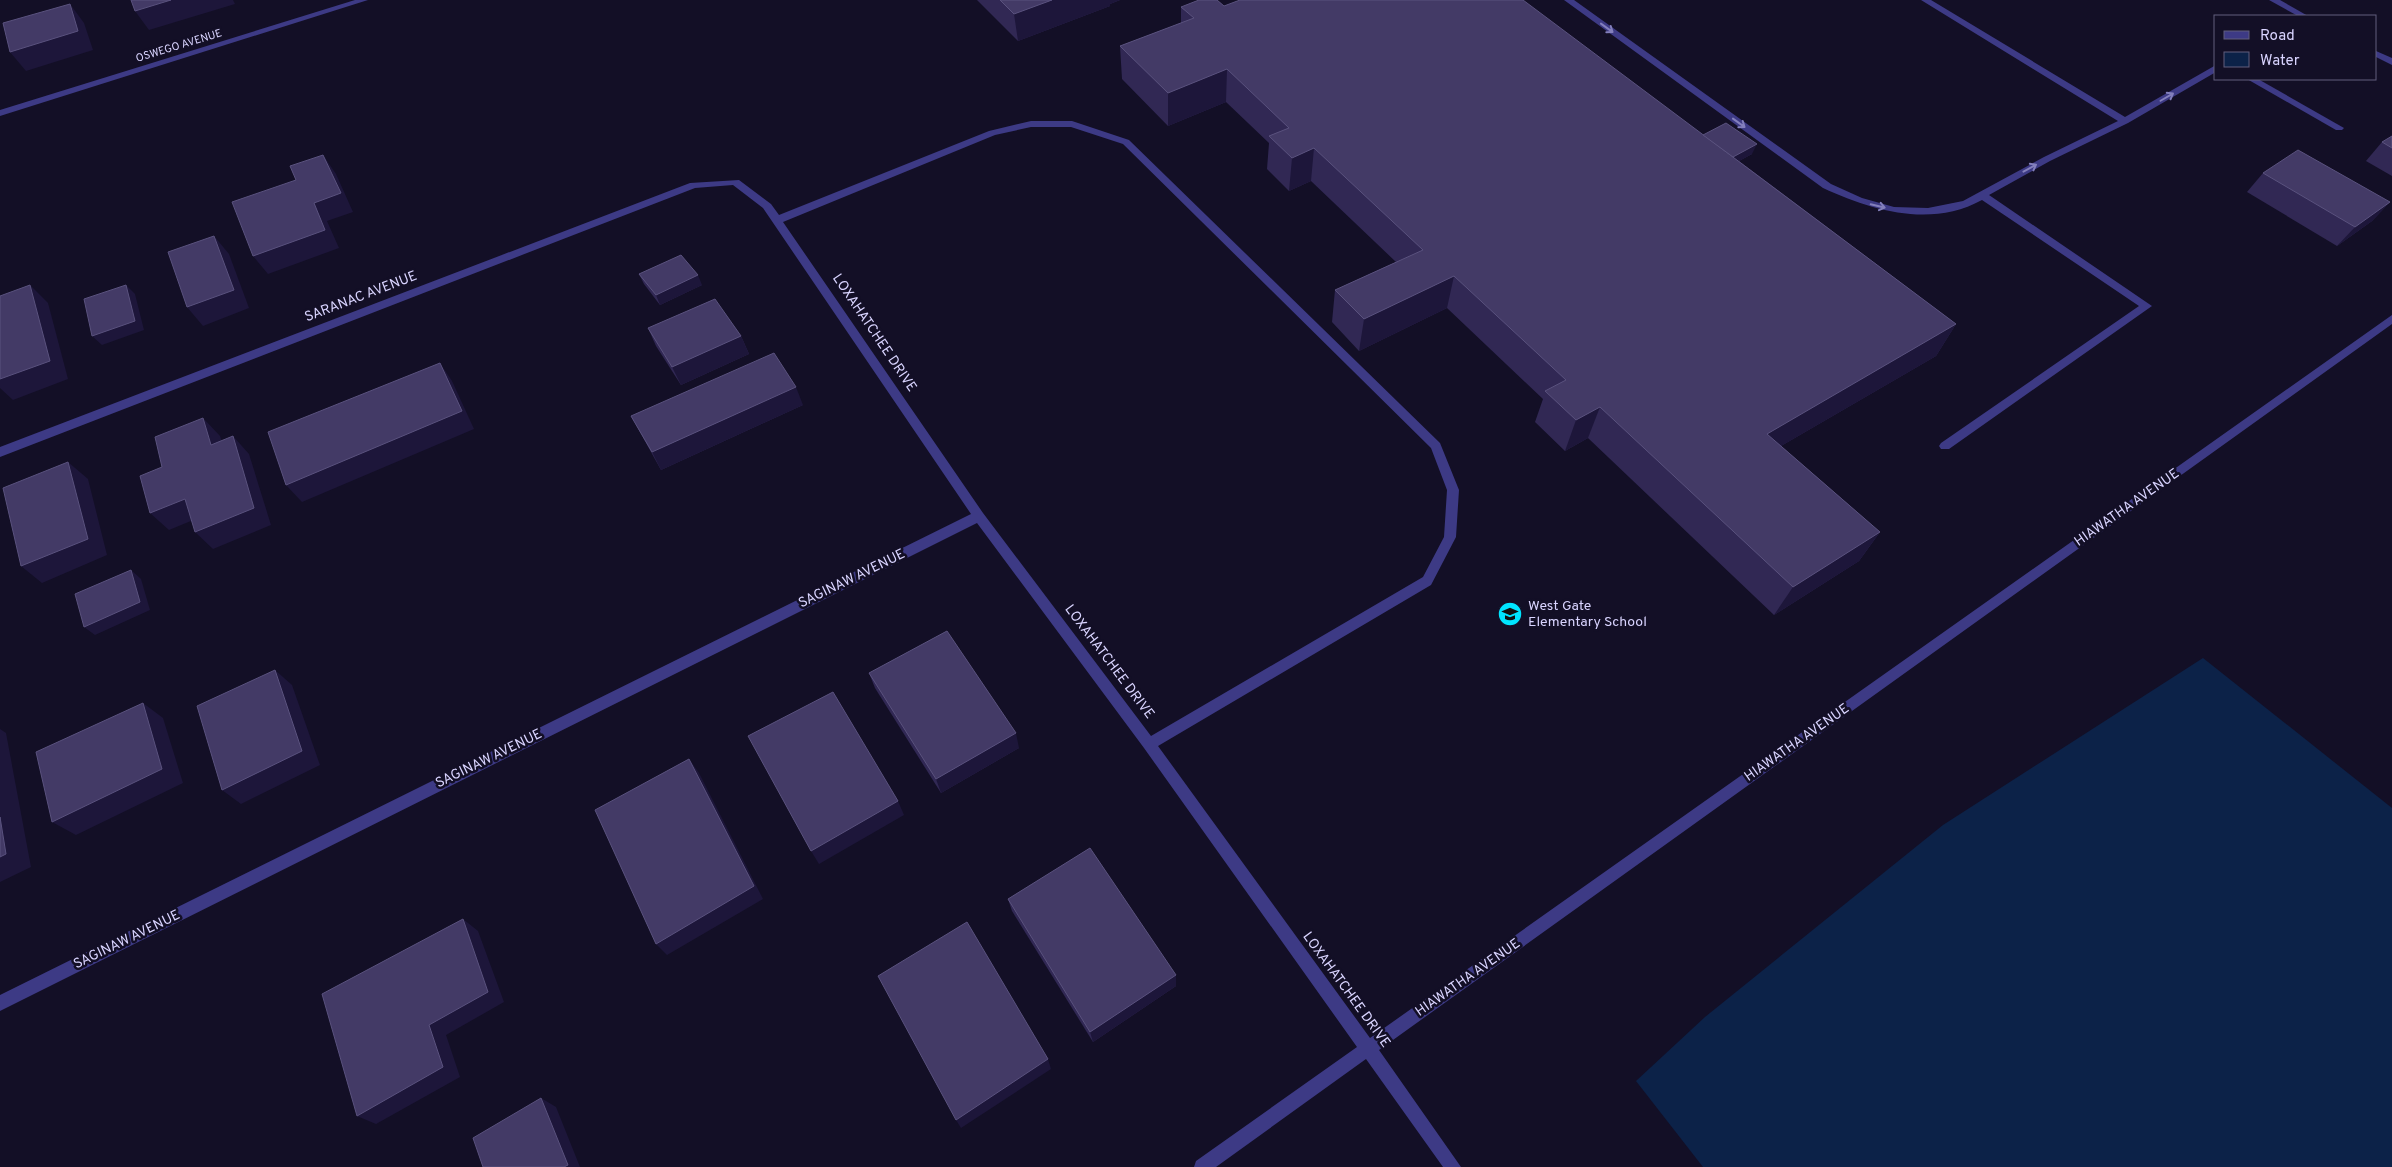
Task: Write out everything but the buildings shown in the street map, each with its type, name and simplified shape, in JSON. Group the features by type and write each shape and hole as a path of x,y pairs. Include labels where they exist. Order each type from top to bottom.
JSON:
{"street":[{"name":"OSWEGO AVENUE","path":"0,113 364,0"},
{"path":"1568,0 1835,190 1859,201 1894,210 1928,211 1966,204 2047,159 2125,121 2214,69"},
{"path":"1925,0 2125,121"},
{"path":"2273,0 2302,15"},
{"path":"2377,54 2392,62"},
{"path":"2254,80 2339,128"},
{"path":"777,220 992,133 1031,124 1072,124 1126,142 1436,446 1453,490 1450,537 1427,581 1149,744"},
{"name":"LOXAHATCHEE DRIVE","path":"735,182 767,206 979,516 1149,744 1453,1167"},
{"name":"SARANAC AVENUE","path":"0,452 694,185 735,182"},
{"path":"1945,446 2147,306 1982,195"},
{"name":"HIAWATHA AVENUE","path":"1202,1167 2392,320"},
{"name":"SAGINAW AVENUE","path":"0,1003 979,516"}],"water":[{"path":"2203,658 2392,808 2392,1167 1703,1167 1636,1081 1705,1017 1943,825"}],"place":[{"name":"West Gate Elementary School","path":"1510,614"}]}
